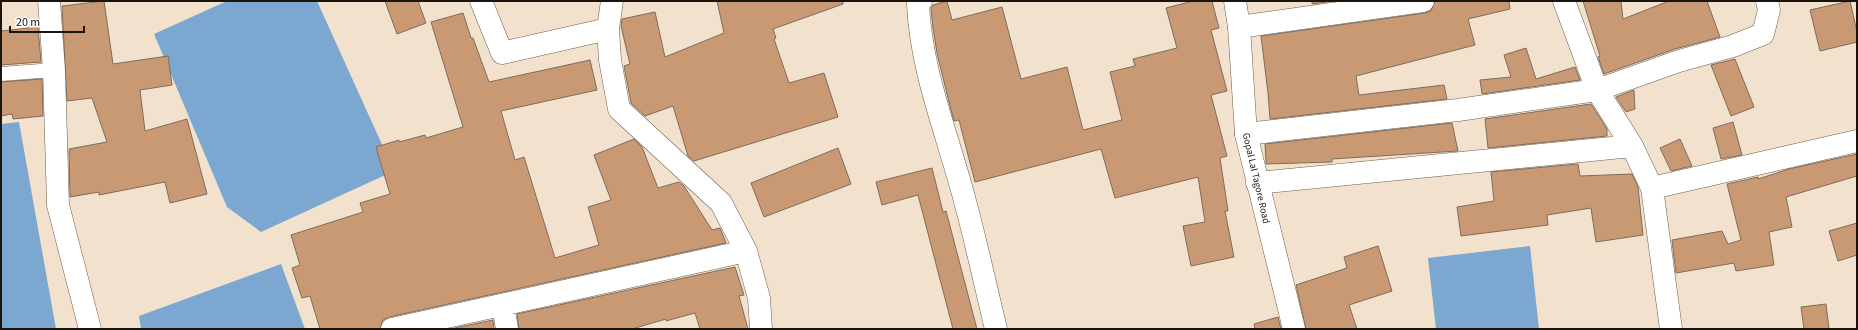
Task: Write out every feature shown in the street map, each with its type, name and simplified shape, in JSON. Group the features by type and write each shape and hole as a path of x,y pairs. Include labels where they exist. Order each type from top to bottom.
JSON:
{"street":[{"path":"49,1 54,70 58,205 90,329"},
{"path":"481,1 502,53 608,29"},
{"path":"612,1 608,29 610,60 619,109 721,203 746,251 760,298 761,329"},
{"path":"921,1 918,4 919,23 924,55 936,102 966,204 996,329"},
{"name":"Gopal Lal Tagore Road","path":"1235,1 1239,27 1246,134 1294,329"},
{"path":"1239,27 1423,1"},
{"path":"1564,1 1597,90 1632,146 1652,188 1671,329"},
{"path":"1246,134 1458,110 1597,90 1679,61 1733,46 1763,34 1769,10 1767,1"},
{"path":"1652,188 1857,141"},
{"path":"1257,183 1632,146"},
{"path":"392,329 746,251"},
{"path":"503,305 507,329"}],"lane":[{"path":"1,74 54,70"}],"water":[{"path":"227,1 317,1 394,171 261,232 227,207 154,34"},
{"path":"19,122 56,329 1,329 1,124"},
{"path":"1530,246 1539,329 1436,329 1428,258"},
{"path":"281,264 305,329 141,329 139,316"}],"building":[{"path":"104,1 113,64 168,56 172,85 140,90 145,131 187,119 207,194 170,203 165,182 99,195 99,192 70,197 69,149 107,142 92,98 67,101 62,6"},
{"path":"385,1 418,1 426,23 397,34"},
{"path":"717,1 843,1 843,4 773,29 776,38 774,39 789,83 824,73 838,117 694,161 688,156 673,106 645,116 631,103 624,66 630,64 621,26 622,19 655,12 665,57 724,33"},
{"path":"947,1 952,20 1002,7 1021,79 1067,67 1083,130 1122,120 1110,72 1135,66 1133,59 1177,48 1166,8 1193,1 1212,1 1219,28 1211,30 1227,91 1211,95 1227,156 1220,158 1228,211 1225,211 1234,257 1191,266 1183,226 1205,222 1198,177 1115,198 1101,149 975,182 959,120 954,121 937,53 933,28 931,8 933,5"},
{"path":"1312,1 1334,1 1312,4"},
{"path":"1435,1 1509,1 1510,9 1468,19 1475,45 1356,76 1359,95 1444,85 1447,99 1270,119 1261,36 1425,13 1431,11"},
{"path":"1583,1 1621,1 1623,19 1669,1 1707,1 1720,37 1675,49 1604,74"},
{"path":"1850,1 1857,32 1857,42 1820,51 1810,10"},
{"path":"463,13 471,38 473,38 489,82 590,60 597,90 501,111 515,160 524,157 555,258 599,245 588,207 611,200 594,155 634,139 642,147 658,188 679,182 684,186 712,230 720,228 726,243 389,317 383,320 380,329 320,329 310,296 302,298 292,268 300,265 291,235 363,212 360,203 390,194 376,147 399,140 399,142 425,135 426,138 463,127 431,22"},
{"path":"38,27 41,62 1,65 1,31"},
{"path":"1526,48 1536,79 1575,67 1580,80 1482,94 1480,80 1511,77 1504,55"},
{"path":"1735,59 1754,107 1731,116 1711,65"},
{"path":"42,79 43,116 13,119 12,114 1,116 1,82"},
{"path":"1634,90 1635,109 1626,112 1616,97"},
{"path":"1591,104 1607,129 1607,136 1488,148 1485,119"},
{"path":"1733,122 1742,155 1721,159 1713,128"},
{"path":"1452,123 1458,151 1332,159 1332,162 1266,164 1265,144"},
{"path":"1680,139 1692,166 1671,171 1660,148"},
{"path":"838,148 851,184 764,217 751,183"},
{"path":"1857,154 1857,176 1786,197 1792,227 1769,232 1774,265 1736,271 1734,263 1676,273 1672,240 1722,231 1728,244 1741,240 1727,184 1758,177 1758,179 1789,169"},
{"path":"1578,164 1580,176 1632,174 1638,187 1643,235 1596,242 1591,208 1547,215 1548,225 1461,236 1457,207 1494,201 1491,172"},
{"path":"932,168 943,212 946,211 977,329 953,329 918,195 882,205 876,182"},
{"path":"1857,223 1857,255 1838,261 1829,231"},
{"path":"1378,246 1392,291 1349,305 1357,329 1306,329 1296,285 1347,268 1344,257"},
{"path":"735,267 744,295 739,296 748,329 700,329 695,313 666,321 666,319 632,329 519,329 517,314"},
{"path":"1826,304 1829,329 1804,329 1801,307"},
{"path":"1278,317 1281,329 1255,329 1254,324"},
{"path":"493,320 494,329 450,329"}]}
